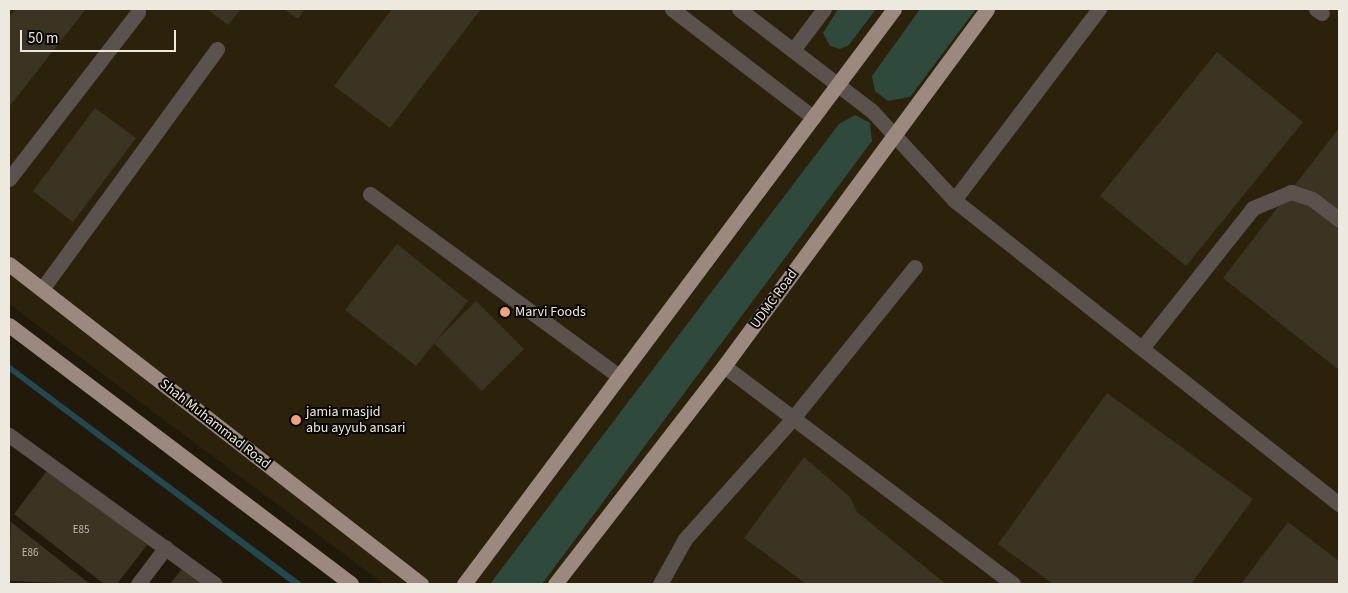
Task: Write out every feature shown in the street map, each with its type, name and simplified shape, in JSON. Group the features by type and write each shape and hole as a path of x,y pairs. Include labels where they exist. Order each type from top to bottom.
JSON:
{"main road":[{"path":"464,584 894,9"},
{"name":"UDMC Road","path":"555,584 724,366 987,9"},
{"name":"Shah Muhammad Road","path":"9,264 417,582"},
{"path":"9,325 351,584"}],"street":[{"path":"672,9 813,117"},
{"path":"739,9 872,111 954,200 1339,504"},
{"path":"793,50 824,9"},
{"path":"954,200 1099,9"},
{"path":"9,179 138,12"},
{"path":"42,289 217,49"},
{"path":"1142,348 1253,208 1291,192 1312,199 1339,219"},
{"path":"370,194 619,376"},
{"path":"660,584 685,539 793,418 915,267"},
{"path":"724,366 1013,584"},
{"path":"9,435 215,584"},
{"path":"138,584 166,547"}],"shaded area":[{"path":"9,9 1339,9 1339,584 384,584 9,304"}],"green space":[{"path":"838,9 876,9 849,45 840,49 830,46 823,33"},
{"path":"920,9 976,9 910,97 888,101 875,91 872,76"},
{"path":"855,115 870,123 872,141 542,584 490,584 839,124"}],"water":[{"path":"9,364 303,584 292,584 9,371"}],"building":[{"path":"16,9 86,9 9,107 9,17"},
{"path":"207,9 241,9 228,25"},
{"path":"284,9 305,9 298,19"},
{"path":"392,9 481,9 390,128 334,86"},
{"path":"1217,52 1303,122 1186,266 1100,196"},
{"path":"95,108 136,138 73,222 33,191"},
{"path":"1339,128 1339,370 1223,278"},
{"path":"397,244 468,301 416,366 345,310"},
{"path":"476,301 524,349 482,391 434,343"},
{"path":"1107,393 1253,499 1191,584 1053,584 998,544"},
{"path":"804,457 850,497 857,512 946,584 806,584 744,538"},
{"path":"49,468 147,545 117,584 104,584 14,514"},
{"path":"11,522 90,584 9,581"},
{"path":"1288,522 1339,561 1339,584 1241,584"},
{"path":"185,565 209,584 170,584"}],"place":[{"name":"Marvi Foods","path":"505,312"},
{"name":"jamia masjid abu ayyub ansari","path":"296,420"}]}
